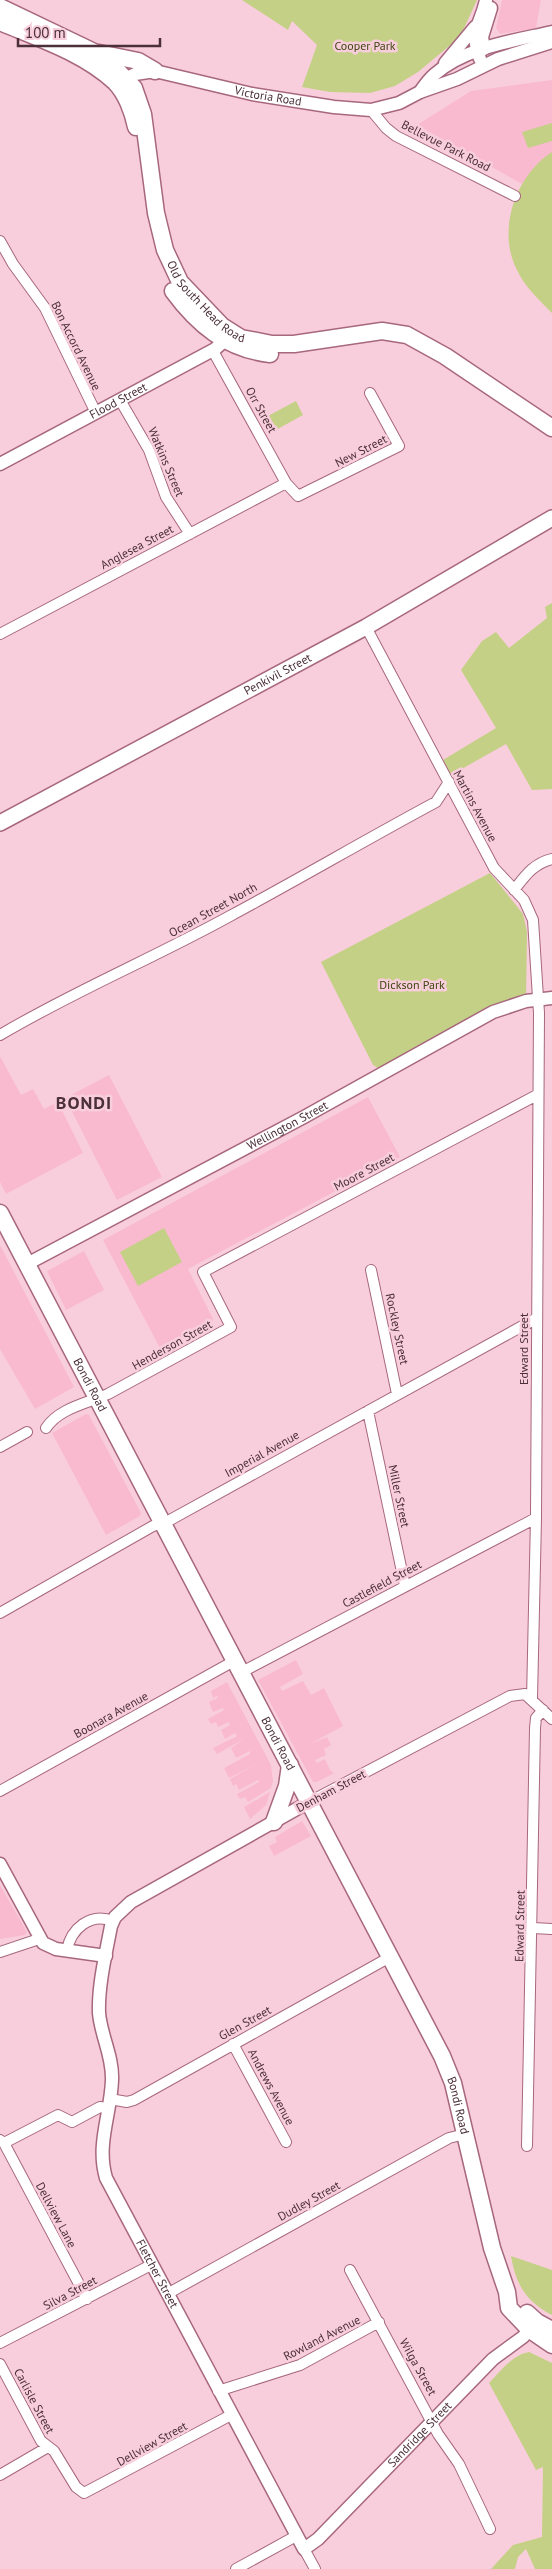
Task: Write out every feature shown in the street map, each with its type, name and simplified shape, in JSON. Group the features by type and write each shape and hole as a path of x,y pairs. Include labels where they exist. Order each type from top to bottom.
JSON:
{"main road":[{"name":"Old South Head Road","path":"0,7 94,52 121,80"},
{"name":"Old South Head Road","path":"0,22 83,60 134,88 141,105 156,213 174,272 184,288 211,316 223,342 255,352 294,355 366,342 395,341 414,348 433,360 552,441"},
{"path":"94,52 138,61 155,71"},
{"name":"Old South Head Road","path":"223,342 256,341 284,344 367,332 401,333 414,338 445,356 552,428"},
{"name":"Penkivil Street","path":"0,823 366,627 552,518"},
{"name":"Bondi Road","path":"0,1213 448,2068 497,2267 507,2292 552,2345"},
{"path":"274,1822 284,1794 290,1765"},
{"name":"Bondi Road","path":"534,2326 552,2330"}],"street":[{"path":"434,74 464,42 475,27 486,0"},
{"path":"480,50 482,37 494,0"},
{"path":"475,27 474,39 486,65"},
{"name":"Victoria Road","path":"420,92 434,74 480,50 552,32"},
{"name":"Victoria Road","path":"121,80 143,72 155,71 261,95 334,107 371,110 399,103 420,92 444,85 486,65 552,42"},
{"name":"Bellevue Park Road","path":"371,110 386,128 396,136 515,196"},
{"name":"Bon Accord Avenue","path":"0,241 13,264 45,308 96,413"},
{"name":"Flood Street","path":"0,464 223,342"},
{"name":"Orr Street","path":"223,342 286,483"},
{"name":"New Street","path":"286,483 294,494 302,496 399,446 370,393"},
{"name":"Watkins Street","path":"120,400 149,450 166,497 190,534"},
{"name":"Anglesea Street","path":"0,634 286,483"},
{"name":"Martins Avenue","path":"366,627 494,868 526,905 535,927 537,999"},
{"name":"Ocean Street North","path":"0,1035 43,1010 133,967 231,916 436,802 449,782"},
{"path":"436,802 450,800 459,803"},
{"path":"514,890 532,868 540,862 552,859"},
{"name":"Wellington Street","path":"27,1264 337,1100 492,1012 510,1004 552,998"},
{"name":"Edward Street","path":"532,1699 536,1518 537,1095 539,1013 537,999"},
{"name":"Moore Street","path":"203,1272 537,1095"},
{"name":"Rockley Street","path":"371,1270 397,1394"},
{"name":"Henderson Street","path":"97,1398 230,1327 203,1272"},
{"name":"Imperial Avenue","path":"0,1613 537,1318"},
{"path":"46,1428 56,1418 97,1398"},
{"name":"Miller Street","path":"368,1411 405,1586"},
{"path":"0,1447 27,1432"},
{"name":"Castlefield Street","path":"237,1667 405,1586 536,1518"},
{"name":"Boonara Avenue","path":"0,1791 237,1667"},
{"name":"Denham Street","path":"113,1921 131,1902 309,1802 510,1696 525,1694 532,1699"},
{"path":"532,1699 552,1719"},
{"name":"Edward Street","path":"527,2146 533,1928 535,1728 536,1718 543,1710"},
{"path":"0,1864 39,1939 47,1946 67,1950 106,1956 113,1921 97,1917 83,1924 71,1935 67,1950"},
{"path":"533,1928 552,1929"},
{"path":"0,1952 39,1939"},
{"name":"Fletcher Street","path":"106,1956 99,2012 111,2063 109,2103 103,2136 104,2170 110,2186 230,2415 315,2569"},
{"name":"Glen Street","path":"2,2142 58,2115 72,2122 109,2103 134,2100 390,1957"},
{"name":"Andrews Avenue","path":"233,2044 286,2142"},
{"name":"Dudley Street","path":"167,2294 449,2138 465,2134"},
{"name":"Dellview Lane","path":"2,2142 86,2299"},
{"name":"Silva Street","path":"0,2343 151,2265"},
{"name":"Wilga Street","path":"350,2270 433,2420 436,2430 480,2503 490,2529"},
{"name":"Rowland Avenue","path":"218,2391 300,2365 379,2322"},
{"name":"Sandridge Street","path":"304,2549 318,2539 503,2350 534,2326"},
{"name":"Carlisle Street","path":"0,2364 41,2441 54,2451 76,2487 84,2493"},
{"name":"Dellview Street","path":"84,2493 230,2415"},
{"path":"0,2475 48,2447"},
{"path":"236,2569 296,2536"}],"shaded area":[{"path":"502,0 541,0 536,28 500,34 496,28"},
{"path":"552,80 552,152 522,184 417,125 471,91"},
{"path":"0,1056 21,1095 33,1089 44,1109 58,1102 83,1153 6,1194 0,1182"},
{"path":"109,1075 162,1177 117,1200 65,1098"},
{"path":"368,1097 400,1157 188,1269 213,1319 212,1323 161,1350 103,1240"},
{"path":"0,1245 74,1387 35,1409 0,1349"},
{"path":"84,1251 104,1290 66,1310 47,1271"},
{"path":"86,1414 89,1415 141,1513 140,1516 106,1535 52,1433"},
{"path":"296,1660 303,1674 280,1687 282,1691 303,1681 311,1695 324,1688 343,1726 310,1744 327,1737 331,1745 324,1749 326,1755 315,1760 317,1763 325,1759 330,1770 334,1773 317,1782 313,1782 258,1680"},
{"path":"227,1682 271,1765 273,1781 271,1788 248,1802 245,1797 240,1799 237,1794 259,1782 258,1780 239,1790 236,1784 233,1786 230,1779 256,1764 229,1778 224,1768 250,1754 250,1751 236,1758 231,1748 244,1739 217,1754 213,1748 237,1736 235,1733 225,1739 221,1730 230,1725 229,1722 218,1727 216,1722 211,1724 208,1719 224,1710 223,1708 213,1712 209,1702 218,1698 217,1696 213,1698 211,1691"},
{"path":"270,1792 266,1805 250,1819 244,1807"},
{"path":"302,1821 311,1836 274,1856 269,1846 277,1842 275,1837"},
{"path":"0,1885 27,1932 25,1935 0,1939"}],"green space":[{"name":"Cooper Park","path":"242,0 477,0 460,37 418,72 395,86 370,93 330,92 302,87 317,45 292,21 288,30"},
{"path":"552,123 552,141 528,148 522,132"},
{"path":"552,152 552,313 519,275 511,253 509,237 513,204 520,189 539,162"},
{"path":"296,401 303,415 274,431 266,417"},
{"path":"552,603 552,789 532,790 506,744 451,775 443,760 496,728 461,670 482,641 496,632 509,648 547,618 545,607"},
{"name":"Dickson Park","path":"490,873 523,914 527,932 526,1001 386,1073 373,1065 321,962"},
{"path":"164,1228 182,1262 138,1286 120,1252"},
{"path":"511,2256 552,2270 552,2315 535,2304 523,2291"},
{"path":"529,2352 552,2363 552,2569 535,2569 526,2549 518,2557 515,2569 491,2569 513,2545 542,2537 543,2467 536,2470 489,2383 517,2356"}],"district":[{"name":"BONDI","path":"84,1103"}]}
